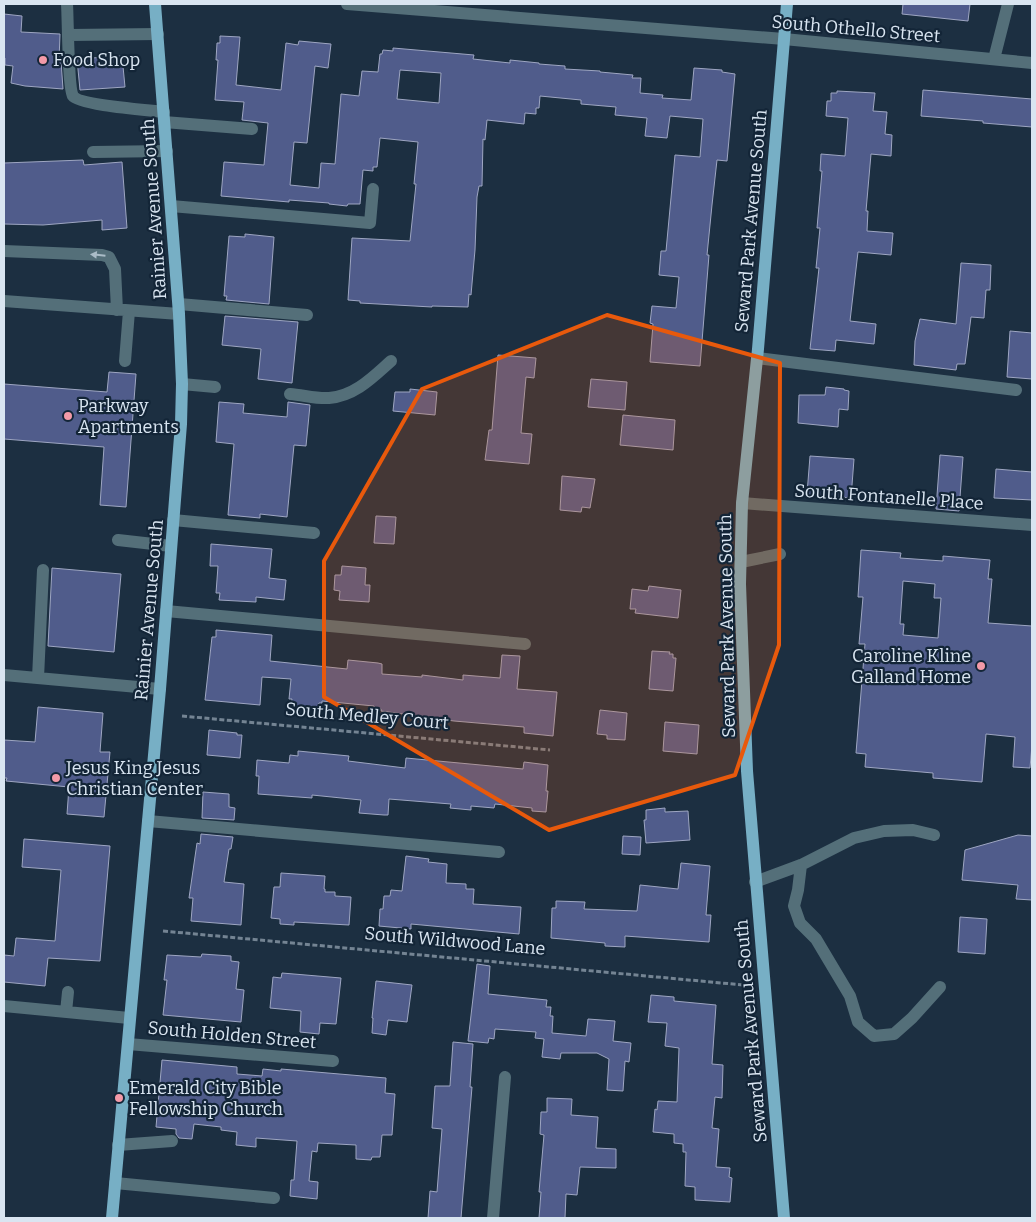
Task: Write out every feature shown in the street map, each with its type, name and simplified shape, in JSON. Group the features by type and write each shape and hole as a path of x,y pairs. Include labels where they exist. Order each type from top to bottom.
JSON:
{"main road":[{"name":"Rainier Avenue South","path":"112,1218 160,689 182,384 179,309 155,4"},
{"name":"Seward Park Avenue South","path":"784,1218 747,771 740,584 742,503 757,358 787,4"}],"street":[{"path":"67,4 72,94 75,98 89,103 164,117 252,129"},
{"name":"South Othello Street","path":"347,4 784,39 1032,63"},
{"path":"994,60 1008,4"},
{"path":"68,35 158,34"},
{"path":"93,152 167,151"},
{"path":"171,206 370,223 373,189"},
{"path":"4,251 102,255 109,257 115,269 123,310 125,361"},
{"path":"4,301 123,310 179,309 307,314"},
{"path":"757,358 1016,390"},
{"path":"290,394 328,398 344,395 360,387 391,361"},
{"path":"182,384 216,387"},
{"name":"South Fontanelle Place","path":"742,503 1032,525"},
{"path":"173,520 314,533"},
{"path":"118,540 171,546"},
{"path":"741,562 780,554"},
{"path":"38,678 43,570"},
{"path":"166,612 525,644"},
{"path":"4,675 160,689"},
{"path":"148,821 499,852"},
{"path":"756,882 801,865 854,838 884,831 913,830 934,835"},
{"path":"801,865 794,906 800,923 816,939 850,996 858,1022 874,1036 894,1034 912,1018 940,987"},
{"path":"66,1012 68,992"},
{"name":"South Holden Street","path":"4,1006 130,1018"},
{"name":"South Holden Street","path":"128,1044 334,1061"},
{"path":"493,1218 505,1077"},
{"path":"118,1145 172,1141"},
{"path":"115,1183 274,1198"}],"path":[{"name":"South Medley Court","path":"182,716 550,750"},
{"name":"South Wildwood Lane","path":"163,931 743,985"}],"highlighted area":[{"path":"607,315 780,363 779,645 735,775 549,830 324,697 324,561 422,389"}],"building":[{"path":"903,4 970,4 968,21 902,14"},
{"path":"4,14 22,16 21,32 60,34 59,61 61,61 63,89 11,83 13,66 5,65 4,58"},
{"path":"220,36 240,37 236,85 281,90 286,43 298,45 299,41 331,44 328,68 315,66 307,143 294,142 290,185 319,188 321,163 335,164 341,94 359,96 362,71 378,72 380,54 382,54 383,50 393,51 393,48 474,55 473,59 510,63 510,60 565,66 565,69 633,75 632,78 641,78 640,93 663,95 662,98 691,100 694,68 722,70 722,72 735,74 727,161 717,160 707,255 709,255 700,366 650,362 653,324 650,323 652,306 676,308 679,277 659,275 661,251 666,251 675,155 700,157 703,119 670,116 667,138 645,136 647,118 615,115 616,107 581,104 581,100 540,96 539,108 536,108 536,114 525,113 524,124 487,120 485,140 483,139 482,186 479,186 477,197 475,250 471,295 469,294 468,307 360,303 360,301 348,300 352,238 410,241 418,142 380,138 377,167 373,167 373,171 363,170 360,204 348,204 347,206 329,203 289,200 289,202 221,196 224,162 264,165 268,123 242,120 244,102 215,100 218,60 216,60 217,43 220,43","holes":["400,70 441,73 439,103 397,99"]},
{"path":"122,56 125,87 80,90 77,59"},
{"path":"923,90 1032,99 1032,127 921,116"},
{"path":"837,91 875,93 873,111 887,112 885,134 892,135 891,156 871,154 866,211 868,211 867,231 893,233 891,255 858,252 850,321 876,324 874,344 836,340 835,351 810,349 819,268 816,268 820,228 817,228 822,171 820,171 821,154 845,156 848,118 826,116 827,101 831,101 831,93 837,93"},
{"path":"83,160 84,165 122,162 127,228 102,230 102,220 43,225 4,224 4,163"},
{"path":"245,234 274,237 269,304 226,300 227,296 224,296 229,236 245,237"},
{"path":"961,263 991,265 990,290 986,290 984,318 971,317 965,364 957,364 956,370 914,365 915,341 920,319 956,324"},
{"path":"225,316 298,322 292,383 258,379 261,349 222,345"},
{"path":"1010,331 1032,333 1032,379 1007,377"},
{"path":"498,355 536,358 534,378 526,377 521,433 532,434 529,464 485,460 489,430 492,430"},
{"name":"Parkway Apartments","path":"109,372 136,374 126,507 100,505 104,447 4,439 4,384 107,392"},
{"path":"591,379 627,382 625,410 588,407"},
{"path":"826,387 849,391 848,410 839,409 838,427 798,423 799,395 825,395"},
{"path":"410,389 437,392 435,415 393,411 395,392 410,392"},
{"path":"219,402 244,404 243,413 287,417 288,402 310,405 306,446 294,445 287,517 260,514 260,518 228,515 234,444 216,442"},
{"path":"623,415 675,420 673,450 620,445"},
{"path":"940,455 963,457 959,511 936,509"},
{"path":"810,456 854,459 851,498 807,494"},
{"path":"996,469 1032,472 1032,500 994,498"},
{"path":"562,476 595,479 590,508 582,507 581,512 560,510"},
{"path":"376,516 396,517 394,544 374,543"},
{"path":"211,544 272,549 269,578 286,580 284,600 256,597 256,602 219,600 220,593 216,593 218,566 210,566"},
{"name":"Caroline Kline Galland Home","path":"861,550 901,553 900,558 943,561 943,556 990,560 988,579 992,579 988,623 1032,626 1032,745 1030,768 1013,767 1015,737 986,734 982,782 933,778 933,773 865,767 866,754 856,753 865,644 859,644 863,597 858,597","holes":["903,581 935,584 934,598 941,598 938,638 903,635 904,624 900,624"]},
{"path":"342,566 366,568 365,585 370,585 369,602 339,600 340,591 334,590 335,575 341,575"},
{"path":"52,568 121,574 114,652 48,646"},
{"path":"649,586 681,590 678,618 635,613 636,609 630,609 632,589 648,591"},
{"path":"216,630 272,635 270,661 347,669 348,660 378,663 382,664 382,674 422,677 422,675 463,680 463,675 500,678 502,655 520,656 517,689 557,692 553,736 524,733 524,727 454,721 381,711 381,709 374,709 374,706 322,701 322,703 319,703 318,708 291,706 292,699 289,699 291,679 262,677 260,705 205,700 212,637 216,637"},
{"path":"652,651 670,652 669,654 673,654 673,658 676,658 673,691 649,689"},
{"name":"Jesus King Jesus Christian Center","path":"38,707 103,713 100,752 110,752 104,817 67,814 69,787 6,781 7,778 4,778 4,740 35,742"},
{"path":"600,710 627,713 625,740 607,739 607,735 597,734"},
{"path":"665,722 699,725 697,754 663,751"},
{"path":"209,730 242,735 240,758 207,755"},
{"path":"298,751 349,756 348,761 405,768 406,758 523,769 524,762 548,765 546,812 532,811 532,808 495,804 494,808 471,806 471,810 450,808 451,804 389,799 388,815 384,815 359,813 361,800 312,795 312,798 258,794 259,776 256,776 257,760 289,763 290,755 298,756"},
{"path":"203,792 229,794 229,807 235,808 234,820 202,818"},
{"path":"665,808 665,812 688,811 690,840 646,843 644,820 646,820 646,810"},
{"path":"201,834 233,837 231,849 229,849 224,882 244,884 241,925 191,921 193,898 189,898 197,843 200,844"},
{"path":"1018,835 1032,836 1032,900 1016,899 1018,885 962,880 965,850"},
{"path":"623,836 641,837 640,855 622,854"},
{"path":"24,839 110,846 100,961 48,958 45,986 4,982 4,955 14,956 16,938 55,941 61,870 22,867"},
{"path":"406,856 429,859 428,862 447,864 446,883 466,884 466,889 474,889 473,904 521,907 519,934 411,924 411,929 379,926 380,909 383,909 384,896 390,896 391,890 402,891"},
{"path":"681,863 710,866 706,915 711,915 709,942 625,936 625,947 605,946 605,943 551,938 552,908 556,908 556,901 585,902 584,909 637,911 640,885 678,889"},
{"path":"281,873 325,876 325,892 335,892 335,896 351,897 349,925 294,922 294,925 280,924 280,919 271,918 274,887 280,887"},
{"path":"960,917 987,919 985,954 958,952"},
{"path":"202,954 231,956 231,961 239,962 236,989 244,990 241,1022 163,1015 167,980 164,980 167,955 201,957"},
{"path":"477,964 490,966 488,994 547,1000 546,1007 551,1007 550,1016 553,1016 552,1033 586,1036 588,1019 615,1021 613,1041 631,1043 629,1062 625,1061 623,1091 607,1090 609,1059 597,1053 561,1053 560,1059 542,1057 544,1039 535,1038 536,1032 495,1029 494,1039 489,1038 488,1043 468,1041"},
{"path":"282,973 341,978 336,1024 320,1023 319,1034 300,1032 301,1011 270,1008 273,977 281,978"},
{"path":"376,981 412,985 407,1022 388,1020 386,1035 372,1033"},
{"path":"651,995 674,997 674,1001 716,1005 712,1064 723,1065 722,1098 715,1097 712,1128 719,1129 716,1167 730,1168 729,1177 732,1178 730,1202 695,1200 695,1187 685,1186 686,1152 683,1152 683,1144 674,1143 674,1134 653,1132 655,1109 657,1110 658,1101 677,1102 679,1048 665,1046 667,1023 648,1022"},
{"path":"453,1042 473,1044 470,1087 472,1087 461,1218 428,1218 430,1191 437,1192 442,1129 432,1128 435,1086 450,1086"},
{"path":"162,1060 237,1067 237,1074 262,1076 263,1069 281,1071 281,1069 386,1078 385,1093 395,1094 392,1135 382,1135 380,1157 372,1157 371,1160 356,1159 356,1145 318,1143 317,1152 312,1151 309,1181 318,1182 317,1199 290,1196 291,1180 294,1180 297,1141 256,1138 256,1147 236,1145 237,1132 221,1130 221,1127 194,1124 192,1139 179,1138 176,1134 176,1129 156,1127"},
{"path":"547,1098 572,1099 571,1115 598,1117 596,1148 616,1149 616,1168 580,1167 577,1195 566,1194 565,1218 539,1218 541,1192 539,1192 544,1135 540,1134 541,1112 547,1112"}],"place":[{"name":"Food Shop","path":"43,60"},
{"name":"Parkway Apartments","path":"68,416"},
{"name":"Caroline Kline Galland Home","path":"981,666"},
{"name":"Jesus King Jesus Christian Center","path":"56,778"},
{"name":"Emerald City Bible Fellowship Church","path":"119,1098"}]}
